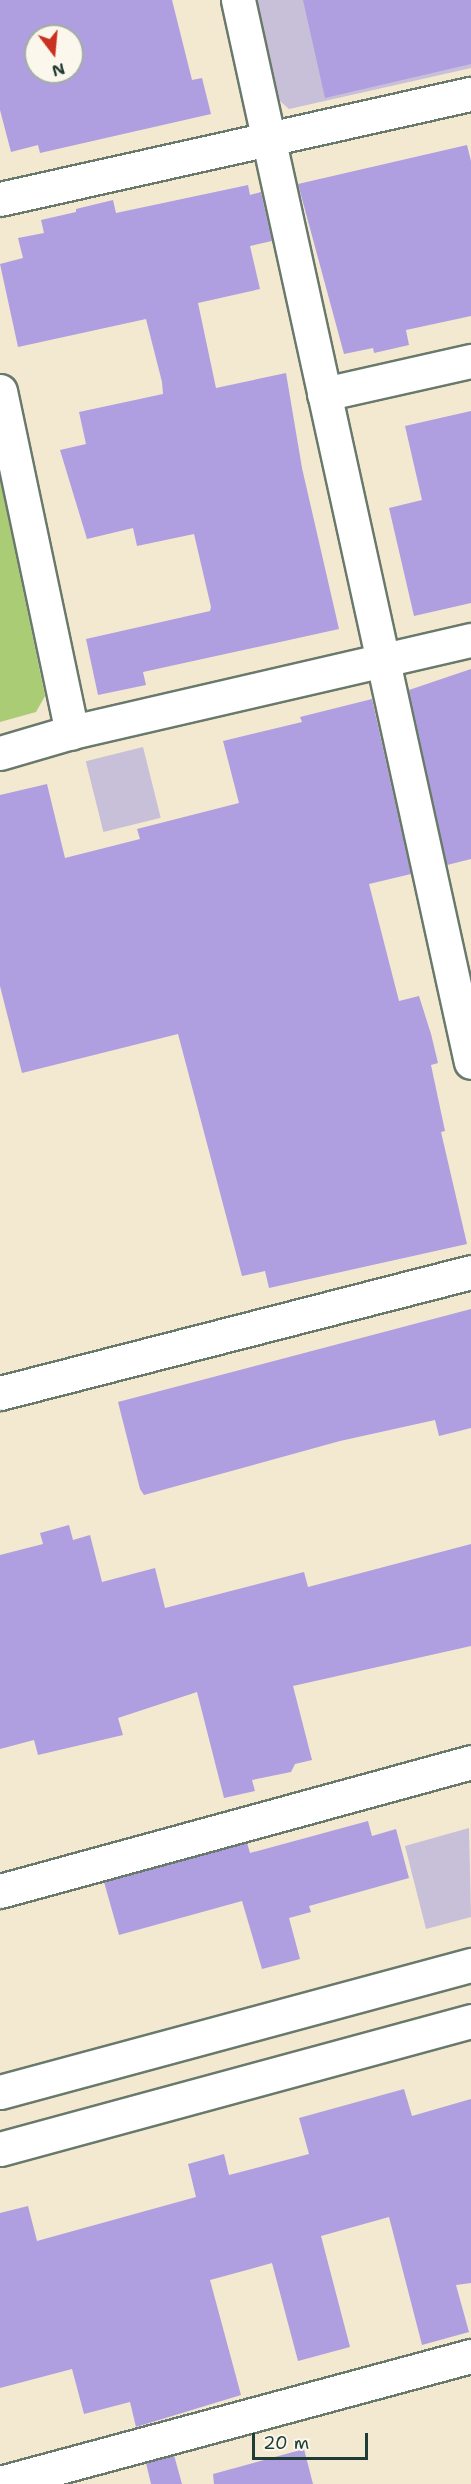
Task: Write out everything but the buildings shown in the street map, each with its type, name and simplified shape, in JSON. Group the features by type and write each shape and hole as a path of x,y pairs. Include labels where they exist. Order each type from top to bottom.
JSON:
{"street":[{"path":"238,0 381,660 460,961 471,1062"},
{"path":"0,199 471,94"},
{"path":"324,394 471,361"},
{"path":"0,391 72,732"},
{"path":"0,753 72,732 471,640"},
{"path":"0,1394 471,1272"},
{"path":"0,1891 471,1762"},
{"path":"0,2092 471,1965"},
{"path":"0,2149 471,2021"},
{"path":"0,2484 471,2356"}],"shaded area":[{"path":"257,0 471,0 471,68 289,109 280,101"},
{"path":"143,747 161,818 103,832 86,761"},
{"path":"469,1828 471,1917 426,1929 405,1846"}],"green space":[{"path":"0,479 45,696 36,712 0,722"}]}
